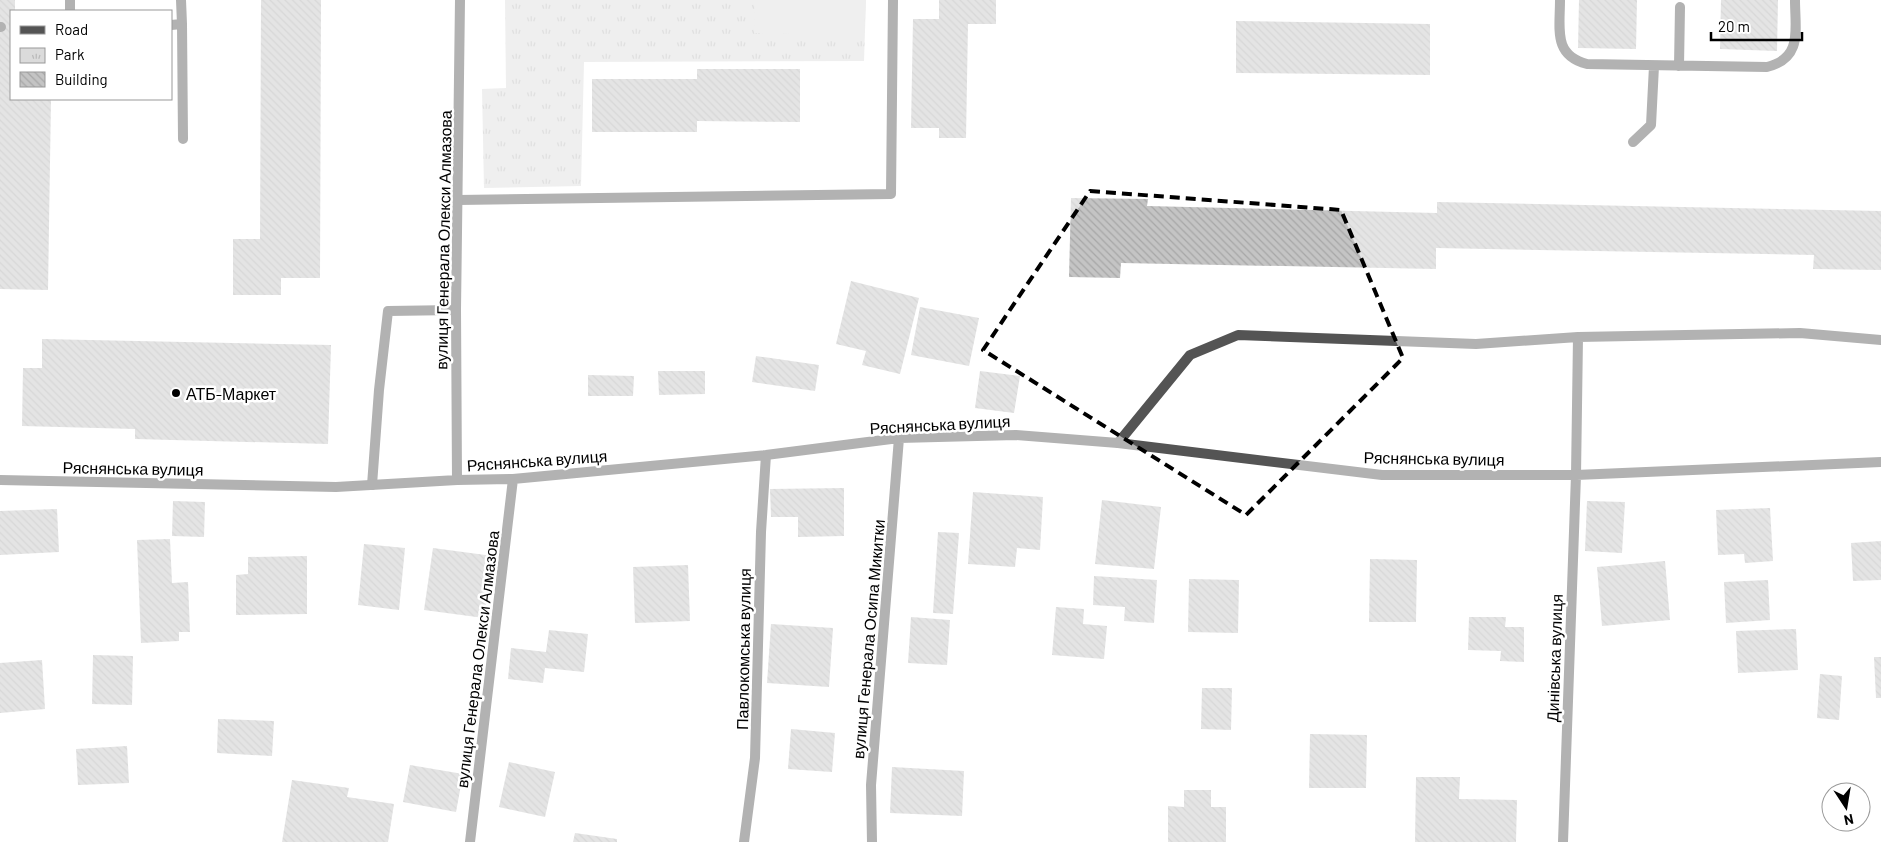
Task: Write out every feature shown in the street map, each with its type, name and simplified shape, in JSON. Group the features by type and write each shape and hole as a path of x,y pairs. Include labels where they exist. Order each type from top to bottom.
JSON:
{"street":[{"path":"181,0 176,24 183,139"},
{"name":"вулиця Генерала Олекси Алмазова","path":"457,480 456,310 460,0"},
{"path":"458,200 891,194 893,0"},
{"path":"1560,0 1560,37 1563,51 1573,60 1587,64 1767,67 1781,64 1791,54 1795,40 1795,0"},
{"path":"1679,66 1680,7"},
{"path":"1633,142 1651,125 1654,66"},
{"path":"372,486 379,390 388,311 456,310"},
{"path":"1118,443 1190,355 1238,335 1476,344 1578,337 1800,333 1881,340"},
{"name":"Динівська вулиця","path":"1563,842 1576,475 1578,337"},
{"name":"Ряснянська вулиця","path":"0,480 336,487 457,480 513,480 766,456 900,438 1016,435 1118,443 1382,475 1576,475 1881,462"},
{"name":"вулиця Генерала Осипа Микитки","path":"872,842 871,785 900,438"},
{"name":"Павлокомська вулиця","path":"744,842 755,758 761,532 766,456"},
{"name":"вулиця Генерала Олекси Алмазова","path":"470,842 513,480"}],"highlighted area":[{"path":"1090,191 1341,210 1403,358 1246,515 983,350"}],"green space":[{"path":"505,0 866,0 864,61 584,62 581,186 484,188 482,89 506,88"},
{"path":"755,0 866,0 864,36 754,33"}],"building":[{"path":"0,0 15,0 15,10 10,10 10,100 51,100 48,290 0,289"},
{"path":"261,0 321,0 320,278 281,278 281,295 233,295 233,239 260,239"},
{"path":"939,0 996,0 996,24 968,24 966,138 939,138 939,128 911,128 913,19 939,19"},
{"path":"1579,0 1637,0 1636,49 1578,48"},
{"path":"1721,0 1778,0 1777,51 1720,49"},
{"path":"1236,21 1430,24 1430,75 1236,73"},
{"path":"697,69 800,69 800,122 697,121 697,132 592,132 592,79 697,79"},
{"path":"1071,198 1148,199 1147,206 1437,213 1437,202 1881,211 1881,270 1813,269 1814,255 1436,248 1436,269 1121,263 1120,278 1069,277"},
{"path":"851,281 919,298 900,374 862,365 866,351 836,344"},
{"path":"920,307 979,318 969,366 911,355"},
{"name":"АТБ-Маркет","path":"42,339 331,345 328,444 135,439 135,429 22,426 23,368 42,368"},
{"path":"756,356 819,365 815,391 752,382"},
{"path":"658,371 705,371 705,394 659,395"},
{"path":"980,371 1020,376 1014,413 975,408"},
{"path":"588,375 634,376 633,396 588,396"},
{"path":"844,488 844,536 798,537 798,517 771,517 770,489"},
{"path":"973,492 1043,497 1040,550 1017,548 1015,567 968,564"},
{"path":"1102,500 1161,507 1154,569 1095,564"},
{"path":"173,501 205,502 204,537 172,536"},
{"path":"1587,501 1625,502 1622,553 1585,551"},
{"path":"1770,508 1773,561 1745,563 1744,554 1718,555 1716,510"},
{"path":"57,509 59,552 0,555 0,511"},
{"path":"938,532 959,533 953,614 933,613"},
{"path":"170,539 172,583 188,582 190,632 179,632 179,641 141,643 137,540"},
{"path":"1881,541 1881,580 1853,581 1851,543"},
{"path":"364,544 405,548 399,610 358,605"},
{"path":"433,548 493,556 484,618 424,610"},
{"path":"307,556 307,614 236,615 236,575 248,574 248,557"},
{"path":"1370,559 1417,560 1416,622 1369,622"},
{"path":"1665,561 1670,620 1602,626 1597,567"},
{"path":"688,565 690,621 635,623 633,567"},
{"path":"1094,576 1157,580 1154,623 1124,621 1125,607 1093,605"},
{"path":"1189,579 1239,580 1238,633 1188,632"},
{"path":"1768,580 1770,620 1726,623 1724,582"},
{"path":"1056,607 1084,609 1083,624 1107,626 1104,659 1052,655"},
{"path":"911,617 950,620 947,665 908,663"},
{"path":"1469,617 1506,617 1505,627 1524,627 1524,662 1500,661 1501,651 1468,650"},
{"path":"771,624 833,628 829,687 767,683"},
{"path":"1796,629 1798,670 1738,673 1736,631"},
{"path":"549,630 588,634 584,672 545,668 543,683 508,679 511,648 546,652"},
{"path":"93,655 133,656 132,705 92,704"},
{"path":"1874,657 1881,657 1881,698 1876,698"},
{"path":"42,660 45,709 0,713 0,663"},
{"path":"1820,674 1842,676 1839,720 1817,718"},
{"path":"1202,688 1232,688 1231,730 1201,729"},
{"path":"218,719 274,721 272,756 217,753"},
{"path":"791,729 835,733 832,772 788,769"},
{"path":"1310,734 1367,735 1366,788 1309,788"},
{"path":"127,746 129,783 78,785 76,749"},
{"path":"509,762 555,772 545,817 499,807"},
{"path":"410,765 463,774 456,812 403,802"},
{"path":"892,767 964,771 962,816 890,813"},
{"path":"1416,777 1460,777 1459,799 1517,800 1516,842 1415,842"},
{"path":"292,780 349,788 347,797 394,804 388,842 282,842"},
{"path":"1184,790 1211,790 1211,807 1226,807 1226,842 1168,842 1168,806 1184,807"},
{"path":"575,833 617,839 617,842 573,842"}],"place":[{"name":"АТБ-Маркет","path":"176,393"}]}
